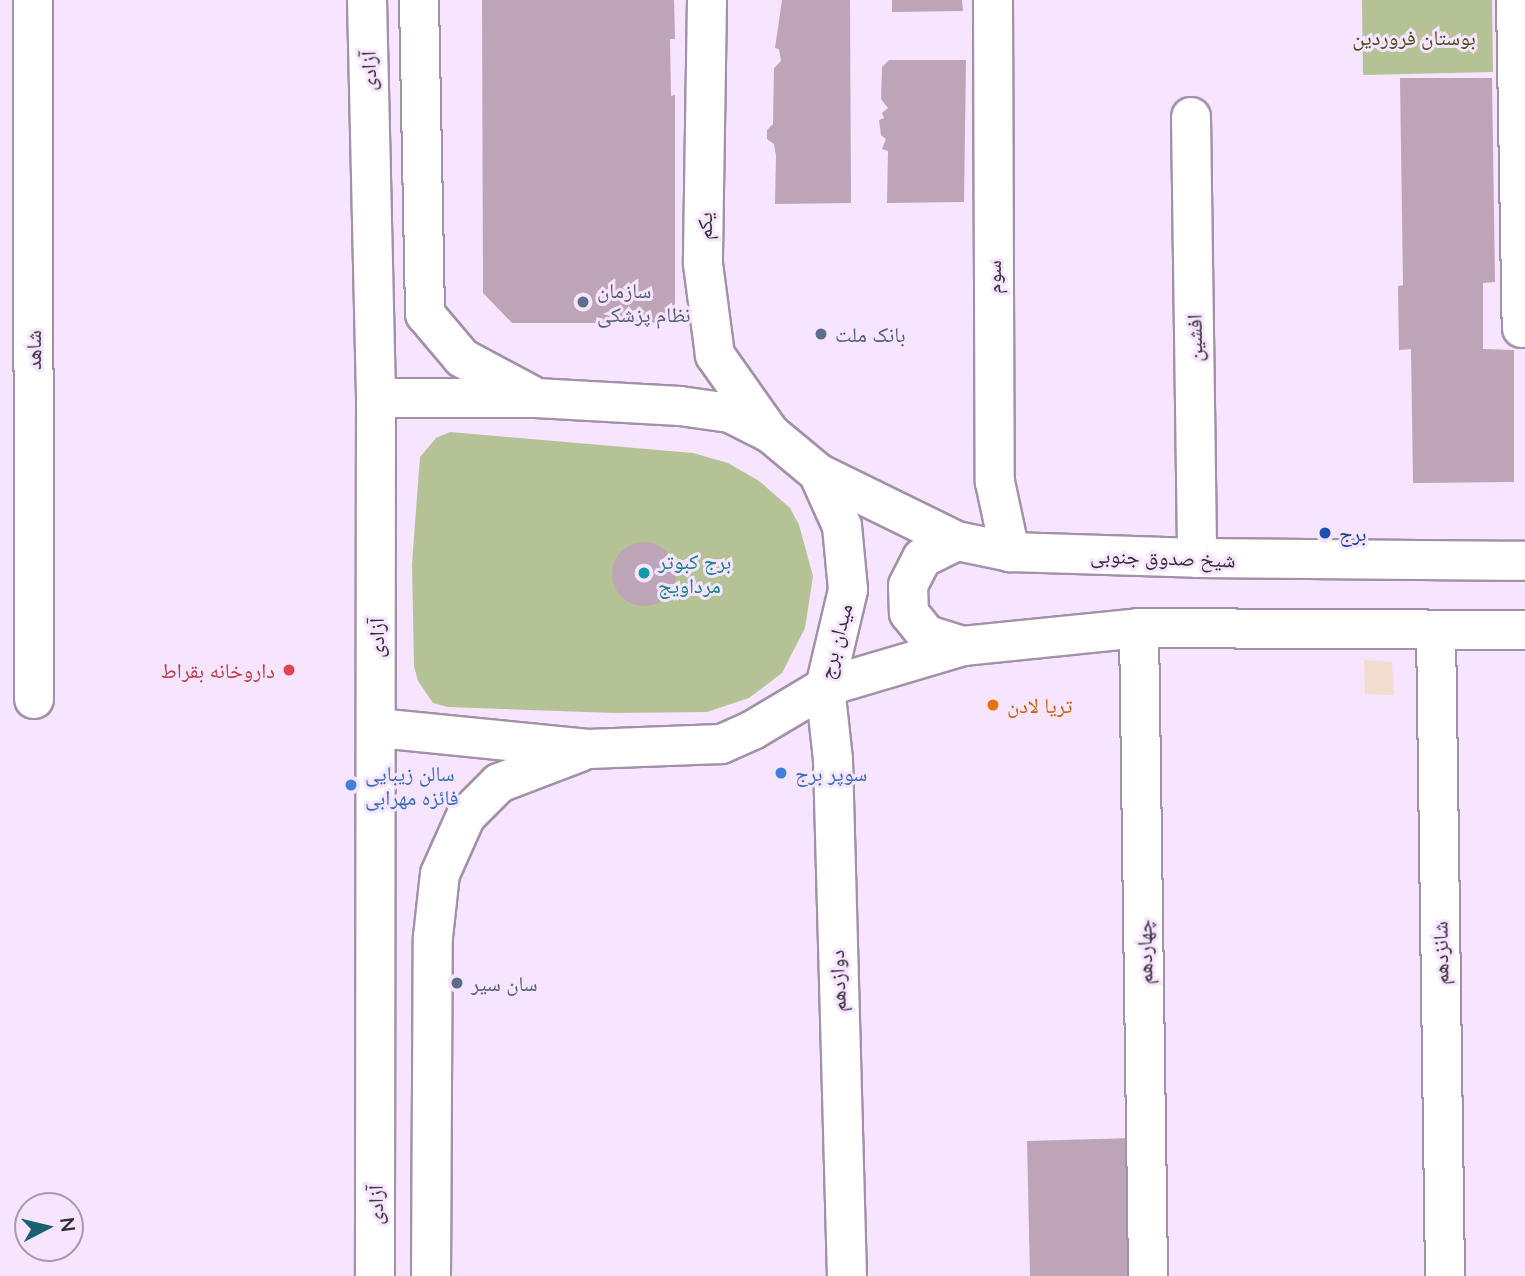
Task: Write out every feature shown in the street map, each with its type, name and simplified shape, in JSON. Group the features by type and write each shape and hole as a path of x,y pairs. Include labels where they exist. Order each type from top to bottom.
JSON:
{"main road":[{"name":"شاهد","path":"33,0 34,699"},
{"name":"آزادی","path":"367,0 376,398 375,1276"},
{"path":"419,0 425,314 462,358 536,398"},
{"name":"یکم","path":"707,0 704,264 715,355 769,433"},
{"name":"سوم","path":"993,0 995,482 1010,552"},
{"path":"1516,0 1522,328"},
{"name":"افشین","path":"1191,117 1197,558"},
{"name":"میدان برج","path":"376,398 536,398 730,413 769,433 818,473 842,526 848,590 825,687 753,730 721,744 588,748 377,728"},
{"name":"شیخ صدوق جنوبی","path":"818,473 957,541 1010,552 1197,558 1525,561"},
{"path":"957,541 922,558 908,586 909,613 927,635 963,646"},
{"path":"825,687 963,646 1139,628 1525,630"},
{"name":"چهاردهم","path":"1139,628 1148,1276"},
{"name":"شانزدهم","path":"1436,630 1445,1276"},
{"name":"دوازدهم","path":"825,687 833,761 847,1276"},
{"path":"430,1276 433,937 440,874 466,816 499,783 588,748"}],"shaded area":[{"path":"1364,660 1392,662 1394,695 1365,694"}],"green space":[{"name":"بوستان فروردین","path":"1362,0 1492,0 1493,72 1363,75"},
{"path":"450,432 693,453 728,463 759,481 790,508 799,525 813,576 805,628 782,673 749,698 707,712 614,713 448,707 433,703 418,681 414,666 412,564 420,457 436,438"}],"building":[{"path":"482,0 674,0 675,39 670,39 671,96 675,95 675,311 662,323 512,323 483,293"},
{"path":"782,0 850,0 851,203 775,204 776,156 774,144 767,139 767,130 773,124 774,68 781,61 779,49 775,48"},
{"path":"892,0 962,0 963,11 892,12"},
{"path":"889,60 966,60 964,202 887,203 888,151 882,149 886,139 881,135 879,120 884,118 882,113 888,108 881,99 882,67"},
{"path":"1400,78 1492,78 1495,282 1483,283 1483,349 1514,350 1514,482 1413,483 1411,349 1399,350 1398,286 1403,285"},
{"name":"برج کبوتر مرداویج","path":"638,542 650,542 667,551 674,562 674,586 667,597 650,606 638,606 626,601 617,592 612,580 612,568 617,556 626,547"},
{"path":"1133,1138 1137,1276 1030,1276 1027,1141"}],"place":[{"name":"سازمان نظام پزشکی","path":"583,302"},
{"name":"بانک ملت","path":"821,334"},
{"name":"برج","path":"1325,533"},
{"name":"برج کبوتر مرداویج","path":"644,573"},
{"name":"داروخانه بقراط","path":"289,670"},
{"name":"تریا لادن","path":"993,705"},
{"name":"سوپر برج","path":"781,773"},
{"name":"سالن زیبایی فائزه مهرابی","path":"351,785"},
{"name":"سان سیر","path":"457,983"}]}
